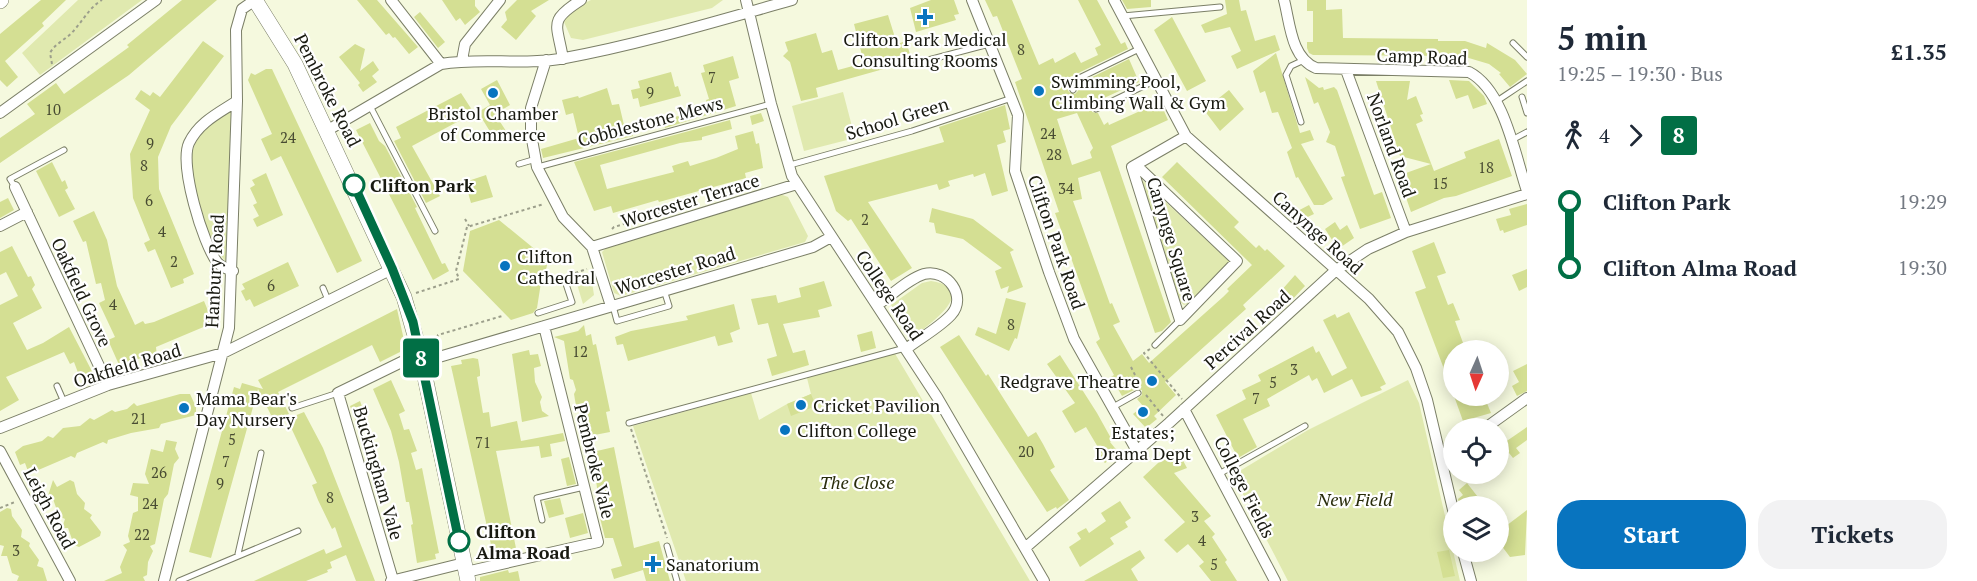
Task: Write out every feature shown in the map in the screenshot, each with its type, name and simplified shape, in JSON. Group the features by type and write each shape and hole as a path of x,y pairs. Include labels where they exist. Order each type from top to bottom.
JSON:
{"main road":[{"name":"Pembroke Road","path":"255,0 295,64 328,130 404,297 421,358 466,572"}],"street":[{"path":"0,112 156,0"},
{"name":"Hanbury Road","path":"164,581 229,328 237,101 237,20 242,9 255,0"},
{"path":"391,0 441,64"},
{"path":"462,60 465,44 500,0"},
{"path":"563,59 557,22 559,15 580,0"},
{"name":"College Road","path":"746,0 771,104 797,184 905,348 1044,581"},
{"path":"328,130 441,64 462,60 563,59 622,46 792,0"},
{"name":"Clifton Park Road","path":"972,0 1018,115 1019,133 1015,171 1074,339 1137,451"},
{"name":"Canynge Road","path":"1114,0 1186,136 1369,299 1398,332 1416,368 1427,400 1450,496"},
{"path":"1284,0 1295,48 1304,60"},
{"path":"546,60 531,108 531,134 536,163 553,201 577,234 592,247 612,306"},
{"name":"Camp Road","path":"1304,60 1316,68 1469,72 1480,78 1497,102 1527,193"},
{"name":"Norland Road","path":"1347,70 1406,232"},
{"path":"232,271 216,261 195,209 185,160 189,143 205,122 237,101"},
{"name":"Canynge Square","path":"1136,165 1237,261 1180,320 1132,167 1186,136"},
{"name":"Worcester Terrace","path":"592,247 797,184"},
{"name":"Oakfield Grove","path":"15,187 108,385"},
{"name":"Percival Road","path":"1025,548 1169,423 1335,271 1368,249 1406,232 1527,193"},
{"path":"0,226 27,212"},
{"name":"Worcester Road","path":"421,358 544,326 813,247 831,237"},
{"name":"Oakfield Road","path":"0,428 108,385 223,353 392,268"},
{"path":"877,305 924,274 940,274 950,281 957,301 952,314 905,348"},
{"name":"Pembroke Vale","path":"466,572 598,542 544,326"},
{"name":"Buckingham Vale","path":"392,581 338,393 421,358"},
{"path":"1499,418 1527,398"},
{"name":"College Fields","path":"1186,407 1275,581"},
{"name":"Leigh Road","path":"0,451 20,493 70,581"},
{"path":"1466,562 1471,581"},
{"path":"392,581 466,572"}],"lane":[{"path":"1123,16 1220,8"},
{"path":"1513,43 1527,57"},
{"path":"917,63 991,44"},
{"path":"1073,90 1070,83 1140,49"},
{"path":"1301,122 1286,75 1291,66 1304,60"},
{"path":"1096,109 1156,80"},
{"path":"1497,102 1527,81"},
{"path":"1522,97 1527,113"},
{"name":"School Green","path":"790,165 912,131 1012,98"},
{"name":"Cobblestone Mews","path":"519,164 536,163 771,104"},
{"path":"370,106 435,231"},
{"path":"1510,141 1527,132"},
{"path":"15,187 10,179 64,150"},
{"path":"538,314 573,302 567,284"},
{"path":"323,288 328,300"},
{"path":"612,306 617,321 669,306 664,290"},
{"path":"1155,345 1180,320"},
{"path":"629,423 905,348"},
{"path":"57,386 64,402"},
{"path":"292,408 338,393"},
{"path":"1112,407 1138,393"},
{"path":"1219,474 1305,426"},
{"path":"238,554 261,453"},
{"path":"542,520 537,498 584,487"},
{"path":"179,581 238,554 298,531"},
{"path":"667,546 677,581"}],"path":[{"path":"58,71 51,62 52,49 74,31 93,6 102,0"},
{"path":"469,226 553,201"},
{"path":"404,297 459,279 456,272 469,226 465,219"},
{"path":"574,280 572,274 586,269"},
{"path":"434,345 438,335 502,316"},
{"path":"1144,353 1186,407"},
{"path":"1131,367 1153,406 1169,423"},
{"path":"629,423 667,538 667,546"},
{"path":"0,508 20,493"}],"green space":[{"path":"78,0 142,0 40,75 22,53"},
{"path":"591,0 723,0 712,8 583,40 571,38 564,22 570,10"},
{"path":"843,92 855,138 804,151 792,106"},
{"path":"232,111 229,265 205,226 194,190 192,157 195,144 202,133"},
{"path":"1141,179 1230,262 1187,304 1184,305 1178,300"},
{"path":"780,194 788,197 808,236 805,242 621,296 614,293 602,252 607,247"},
{"path":"591,276 594,295 583,304 576,281"},
{"path":"931,281 945,285 952,292 951,299 938,317 912,338 891,305 922,283"},
{"name":"The Close","path":"894,352 1030,581 686,581 633,426 751,393 759,420 811,394 807,378"},
{"name":"New Field","path":"1408,380 1419,403 1443,507 1443,562 1456,562 1460,581 1288,581 1233,475 1308,430"}],"building":[{"path":"41,0 66,0 42,23 44,26 5,61 18,77 7,87 0,80 0,34"},
{"path":"182,0 217,0 129,75 0,163 0,138 35,114 27,104 56,83 64,94 129,47 127,45"},
{"path":"357,0 377,0 418,47 409,54 395,37 393,38 389,33 386,35"},
{"path":"442,0 475,0 475,6 480,12 465,25 460,18 456,21"},
{"path":"517,0 549,0 531,11 536,16 516,40 501,27 507,20 505,12"},
{"path":"931,0 954,0 959,14 954,15 956,20 916,32 910,8"},
{"path":"985,0 1012,0 1039,65 1053,58 1055,63 1075,52 1081,63 1098,55 1095,48 1101,45 1078,0 1097,0 1121,44 1125,42 1128,49 1066,79 1064,83 1069,92 1075,94 1078,91 1076,85 1129,59 1139,82 1093,103 1092,112 1098,113 1104,125 1108,122 1109,125 1160,102 1168,120 1111,146 1171,322 1162,331 1155,333 1100,171 1078,178 1082,199 1073,201 1110,304 1112,303 1120,322 1113,325 1133,361 1142,354 1149,363 1223,297 1229,291 1227,289 1252,265 1162,177 1177,162 1239,222 1234,227 1256,248 1259,245 1265,251 1267,249 1285,266 1243,305 1246,309 1165,382 1176,395 1154,416 1157,419 1146,428 1133,414 1143,406 1137,399 1142,395 1142,390 1136,389 1122,396 1111,377 1114,375 1096,342 1100,339 1055,213 1059,212 1015,82 1022,79 997,16 993,17","holes":["1077,113 1093,148 1090,152 1092,158 1072,165 1057,119"]},
{"path":"1122,0 1151,0 1151,7 1127,9"},
{"path":"1225,0 1239,0 1241,11 1246,10 1255,41 1275,35 1280,50 1237,69 1231,56 1241,51 1230,27 1205,33 1201,25 1227,14"},
{"path":"1307,0 1326,0 1326,10 1342,9 1343,38 1438,39 1438,41 1465,41 1486,48 1487,43 1515,60 1527,74 1510,87 1499,74 1501,73 1489,64 1462,56 1313,55 1307,48 1307,42 1313,42 1313,11 1307,11"},
{"path":"420,12 445,42 438,48 414,17"},
{"path":"888,15 897,44 906,41 912,61 816,88 818,97 801,101 790,62 783,56 788,51 785,42 816,33 822,53 832,50 838,70 864,63 854,24"},
{"path":"1172,17 1206,81 1187,91 1154,30"},
{"path":"203,41 224,56 171,126 158,157 159,189 194,274 183,279 184,283 171,288 155,249 148,252 144,243 150,240 133,198 130,154 150,110 135,99 141,90 150,96 153,92 160,97"},
{"path":"355,44 365,49 360,71 373,61 379,70 372,76 377,82 363,92 358,85 360,83 339,57"},
{"path":"1276,53 1300,133 1310,130 1314,140 1301,144 1333,199 1323,205 1314,205 1298,177 1296,178 1287,152 1292,148 1278,112 1272,113 1265,91 1260,93 1253,71"},
{"path":"733,56 739,78 729,81 736,106 665,128 663,121 708,106 706,100 709,99 701,73 705,72 703,65"},
{"path":"266,69 272,69 362,261 337,273 281,156 271,161 261,139 272,134 248,80 251,73 255,75"},
{"path":"671,72 675,87 678,86 681,96 640,107 638,98 633,99 631,90 640,88 638,81"},
{"path":"1305,77 1319,88 1323,87 1324,90 1334,87 1337,90 1374,195 1382,192 1391,218 1360,229 1341,177 1345,176 1335,146 1326,142 1330,132 1318,102 1314,104"},
{"path":"497,80 510,105 495,114 506,131 494,138 478,112 490,105 481,89"},
{"path":"1449,80 1469,81 1484,96 1487,104 1473,109 1468,95 1456,99"},
{"path":"1376,81 1410,81 1407,100 1416,96 1423,114 1420,115 1423,121 1416,124 1434,171 1466,158 1464,152 1499,139 1512,176 1444,198 1411,212 1401,183 1409,180 1406,173 1431,164 1400,156"},
{"path":"607,88 612,105 619,104 624,125 629,123 633,136 543,158 541,149 579,138 573,113 566,115 562,100 578,96 579,98"},
{"path":"1229,90 1244,109 1220,131 1204,110"},
{"path":"461,93 474,113 412,146 440,196 426,203 394,141 401,138 396,127"},
{"path":"1005,105 1010,129 1003,131 1006,142 997,145 1008,191 992,196 985,173 948,181 950,186 939,190 937,184 868,202 912,268 891,281 851,219 848,221 836,211 824,176 944,142 939,127"},
{"path":"761,113 764,121 752,125 750,116"},
{"path":"730,120 732,129 702,137 702,140 680,143 600,165 607,189 674,172 672,166 688,161 690,166 716,158 738,149 735,136 753,131 756,144 759,143 763,168 745,173 746,178 659,202 658,200 613,213 611,206 594,211 574,162"},
{"path":"370,123 379,141 385,146 417,207 415,208 442,264 445,263 449,271 433,280 356,130"},
{"path":"52,162 62,182 65,180 68,188 65,190 75,209 59,217 36,171"},
{"path":"266,173 283,215 257,227 253,219 259,216 253,205 257,203 250,188 255,185 252,180"},
{"path":"486,175 493,197 471,203 465,182"},
{"path":"8,198 14,210 0,218 0,202"},
{"path":"1527,204 1527,225 1504,233 1503,230 1500,231 1496,219 1511,215 1509,209"},
{"path":"1309,205 1314,214 1295,223 1290,215"},
{"path":"932,208 973,219 1014,250 1010,252 1023,287 1007,293 1009,286 1001,289 995,271 1002,268 963,239 936,233 934,223 929,222"},
{"path":"94,211 107,240 117,286 135,325 143,321 145,324 154,322 204,301 213,323 156,347 157,357 145,362 143,357 120,367 108,340 115,337 99,303 105,300 101,283 96,284 86,241 83,242 73,221"},
{"name":"Clifton Cathedral","path":"499,220 548,260 545,275 542,276 537,308 533,313 511,320 463,271 470,231"},
{"path":"1335,222 1340,230 1347,225 1354,238 1338,249 1325,229"},
{"path":"1434,242 1446,273 1437,276 1448,305 1453,303 1460,320 1455,321 1462,340 1443,340 1443,366 1415,292 1426,288 1412,251"},
{"path":"12,246 28,277 31,276 35,285 32,289 42,308 13,323 27,350 69,327 96,379 87,383 84,376 80,378 74,362 70,364 64,352 6,377 19,400 0,411 0,305 18,296 6,272 0,275 0,252"},
{"path":"288,262 299,286 254,307 250,299 246,301 241,291 245,289 242,284"},
{"path":"1527,269 1527,287 1519,291 1512,275"},
{"path":"1295,275 1305,286 1290,302 1280,292"},
{"path":"824,281 832,306 818,310 820,317 783,324 793,353 805,350 809,365 772,376 767,359 777,356 768,323 758,325 751,299 776,295 778,303 801,297 799,288"},
{"path":"1006,298 1026,303 1017,339 1015,338 1009,351 975,335 978,327 996,334"},
{"path":"734,304 740,329 730,333 733,342 718,346 715,336 628,361 623,344 617,345 615,337 631,331 688,320 686,316"},
{"path":"1265,308 1270,314 1261,323 1255,317"},
{"path":"397,309 406,349 380,362 372,345 278,392 289,414 274,421 258,389 211,558 189,552 234,387 240,389 242,383 263,389 258,380"},
{"path":"1349,312 1386,384 1380,387 1382,390 1361,397 1352,379 1324,393 1317,378 1312,381 1309,375 1267,399 1270,406 1243,419 1257,447 1238,458 1216,415 1246,399 1242,390 1261,381 1258,375 1313,346 1316,353 1319,351 1332,376 1347,368 1323,320 1335,314 1337,318"},
{"path":"584,325 586,336 591,334 593,345 596,344 610,411 606,412 610,432 584,437 579,435 578,430 583,429 580,421 582,417 580,408 576,406 574,394 576,390 573,380 570,379 564,341 554,337 578,331"},
{"path":"872,331 876,348 861,352 857,335"},
{"path":"959,335 986,376 988,374 1028,437 1036,432 1043,444 1055,467 1050,470 1069,500 1057,509 1056,507 1047,512 940,347"},
{"path":"529,350 530,355 538,354 541,366 534,368 535,382 542,397 540,402 542,411 549,416 522,422 512,354"},
{"path":"1060,355 1097,413 1112,440 1110,442 1119,453 1105,463 1099,457 1102,454 1086,427 1075,433 1062,411 1075,403 1047,364"},
{"path":"478,359 480,376 477,377 483,413 489,412 491,427 517,421 521,441 563,433 565,441 550,444 552,456 541,458 539,446 496,451 517,553 494,558 451,366 462,364 461,360"},
{"path":"1527,364 1527,391 1517,396 1512,386 1519,382 1513,371"},
{"path":"391,380 405,411 399,414 404,430 409,429 417,451 411,453 416,470 422,468 439,553 435,554 436,559 417,563 411,525 413,524 409,502 406,502 399,462 391,431 373,389"},
{"path":"180,394 190,394 196,407 196,415 161,424 159,428 108,440 107,444 103,442 77,453 75,458 71,456 29,474 25,463 20,465 15,452 23,446 42,441 48,436 53,438 63,428 80,426 90,418 94,420 112,410 115,412 127,409 134,403 137,406"},
{"name":"Cricket Pavilion","path":"811,394 816,406 791,416 787,404"},
{"path":"360,401 366,417 356,421 350,406"},
{"path":"1458,406 1488,406 1491,413 1474,418 1462,418"},
{"path":"304,412 323,448 375,581 356,581 346,555 330,562 332,568 327,570 328,572 306,581 254,581 324,549 326,554 342,547 335,527 332,529 318,500 312,485 317,483 287,419"},
{"path":"1527,427 1527,440 1516,448 1520,453 1513,458 1509,453 1509,439"},
{"path":"166,440 177,442 175,449 179,458 174,464 168,494 164,499 155,544 150,546 153,551 148,562 147,575 143,577 145,581 104,581 122,573 120,567 127,550 123,545 130,542 128,536 133,513 138,511 138,497 130,495 133,483 149,484 145,474 151,449 163,452"},
{"path":"614,447 634,548 659,541 670,581 646,581 643,570 614,579 611,569 622,566 613,538 605,538 599,514 609,504 598,498 596,479 592,478 593,473 602,464 584,454"},
{"path":"1173,449 1178,451 1187,468 1174,473 1211,516 1204,521 1215,534 1212,537 1237,581 1211,581 1199,566 1204,562 1188,544 1177,553 1164,540 1185,522 1143,477"},
{"path":"569,457 576,484 567,486 561,459"},
{"path":"53,480 57,487 70,480 74,482 77,494 85,503 84,509 92,515 90,518 101,532 100,536 79,547 74,545 68,528 62,528 65,519 59,516 53,499 47,499"},
{"path":"1468,484 1477,496 1462,496 1459,490"},
{"path":"560,498 564,514 549,518 544,501"},
{"path":"1120,501 1131,518 1125,522 1128,527 1110,538 1114,544 1080,567 1069,547 1081,539 1077,533 1086,528 1089,533 1106,521 1101,513"},
{"path":"7,508 11,509 12,516 22,530 21,537 30,543 29,546 39,560 37,566 43,568 47,581 17,581 19,576 12,573 7,556 1,556 4,546 0,545 0,512"},
{"path":"1527,510 1525,555 1509,556 1509,524"},
{"path":"583,513 588,533 570,538 565,518"},
{"path":"1140,550 1145,558 1131,569 1138,581 1084,581"},
{"path":"1443,551 1443,562 1452,562 1455,576 1443,578 1437,552"},
{"path":"508,570 509,573 518,571 520,581 480,581 480,577"}],"bus line":[{"name":"8","path":"354,185 392,268 413,322 459,541"}],"place":[{"name":"Clifton Park Medical Consulting Rooms","path":"925,17"},
{"name":"Swimming Pool, Climbing Wall & Gym","path":"1039,91"},
{"name":"Bristol Chamber of Commerce","path":"493,93"},
{"name":"Clifton Park","path":"354,185"},
{"name":"Clifton Cathedral","path":"505,266"},
{"name":"Redgrave Theatre","path":"1152,381"},
{"name":"Cricket Pavilion","path":"801,405"},
{"name":"Mama Bear's Day Nursery","path":"184,408"},
{"name":"Estates; Drama Dept","path":"1143,412"},
{"name":"Clifton College","path":"785,430"},
{"name":"Clifton Alma Road","path":"459,541"},
{"name":"Sanatorium","path":"653,564"}]}
